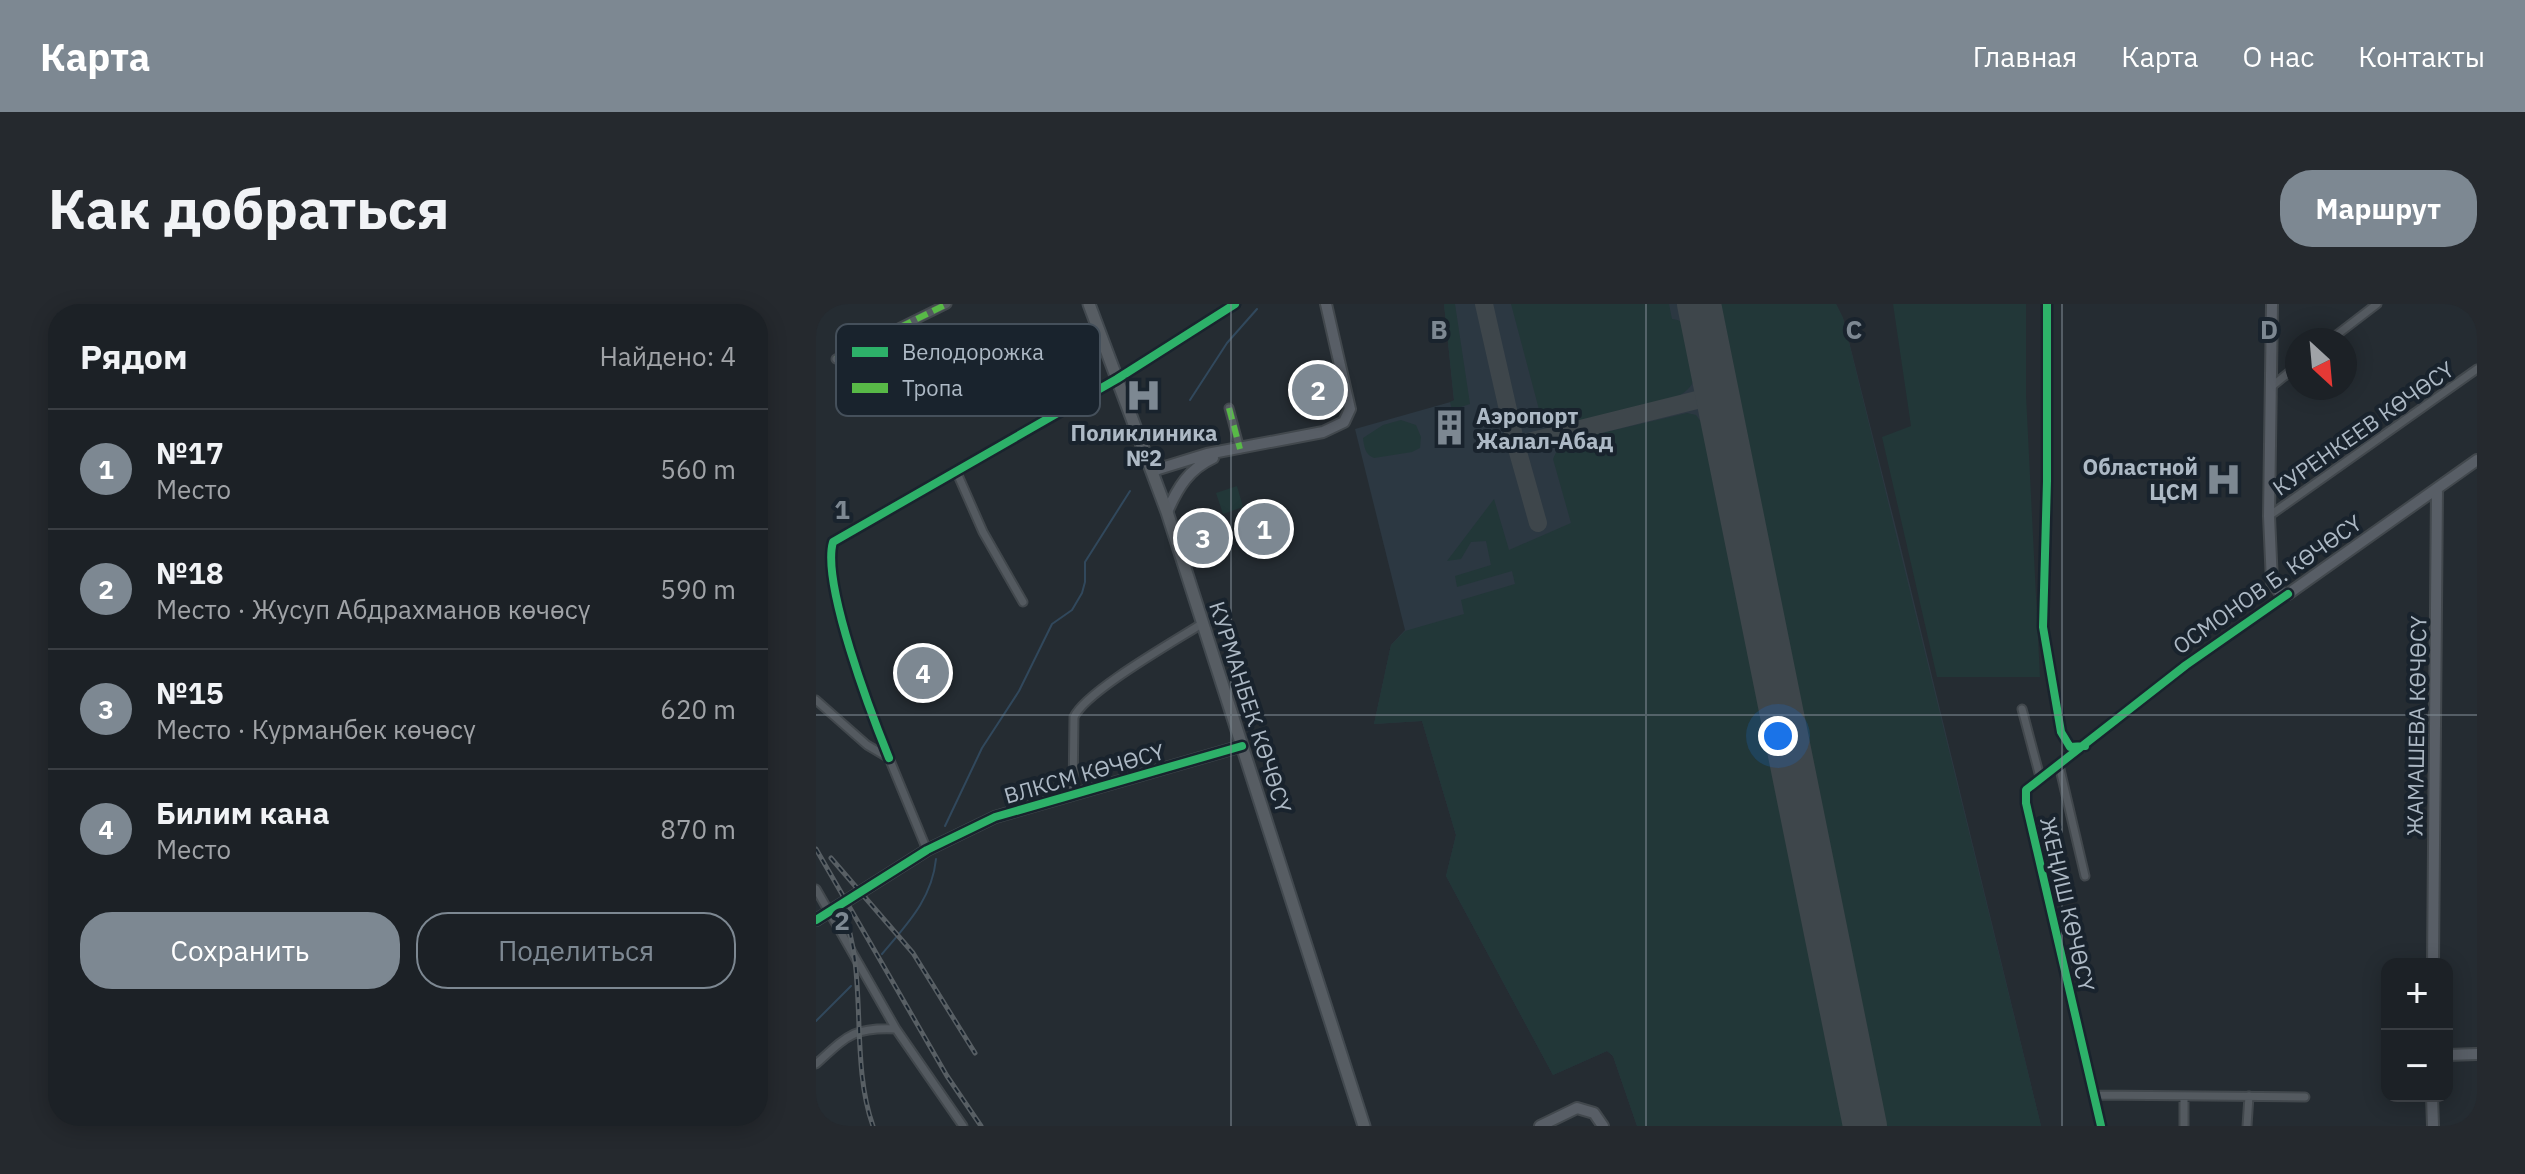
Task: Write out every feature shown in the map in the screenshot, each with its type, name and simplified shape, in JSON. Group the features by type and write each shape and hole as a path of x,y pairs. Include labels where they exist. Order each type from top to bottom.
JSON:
{"main road":[{"name":"КУРМАНБЕК КӨЧӨСҮ","path":"1089,304 1096,324"},
{"path":"1152,471 1207,454 1323,432 1339,426 1349,417 1350,409 1326,304"},
{"path":"2272,304 2269,516 2272,582 2280,593 2288,594"},
{"name":"КУРМАНБЕК КӨЧӨСҮ","path":"1100,333 1167,512 1364,1126"},
{"path":"1167,512 1180,484 1189,474 1226,452"},
{"name":"ОСМОНОВ Б. КӨЧӨСҮ","path":"2288,594 2477,460"},
{"name":"ЖАМАШЕВА КӨЧӨСҮ","path":"2433,958 2437,489"},
{"name":"ВЛКСМ КӨЧӨСҮ","path":"816,920 927,850 995,817 1242,746"},
{"path":"2453,1055 2477,1054"},
{"path":"2432,1102 2433,1126"},
{"path":"1540,1126 1577,1108 1594,1113 1603,1126"}],"street":[{"path":"907,324 947,304"},
{"path":"1100,389 1235,304"},
{"path":"2047,304 2043,627 2061,732 2070,747 2085,746"},
{"path":"2346,328 2377,304"},
{"name":"КУРЕНКЕЕВ КӨЧӨСҮ","path":"2269,516 2477,369"},
{"path":"2271,387 2285,376"},
{"path":"1229,408 1240,449"},
{"path":"927,850 859,675 836,598 831,550 833,542 1054,416"},
{"path":"957,473 983,532 1023,602"},
{"name":"ОСМОНОВ Б. КӨЧӨСҮ","path":"2085,746 2186,665 2288,594"},
{"path":"1073,795 1074,717 1078,709 1203,623"},
{"path":"816,700 867,745 889,758"},
{"path":"2022,709 2040,777 2085,746"},
{"path":"2059,765 2085,876"},
{"name":"ЖЕҢИШ КӨЧӨСҮ","path":"2040,777 2026,790 2026,803 2101,1126"},
{"path":"816,889 896,1029 963,1126"},
{"path":"816,1064 859,1030 896,1029"},
{"path":"2094,1095 2305,1097"},
{"path":"2184,1096 2184,1126"},
{"path":"2247,1126 2249,1096"}],"shaded area":[{"path":"1444,304 1836,304 1843,318 1898,536 2041,1126 1637,1126 1613,1056 1607,1051 1553,1075 1446,876 1456,835 1422,721 1374,724 1391,645 1405,630 1355,429 1454,401"}],"green space":[{"path":"1444,304 1455,304 1470,404 1452,410 1450,402 1454,400"},
{"path":"1511,304 1669,304 1672,319 1681,322 1688,337 1693,364 1692,384 1671,400 1563,425 1551,425 1541,417"},
{"path":"1717,304 1836,304 1843,318 2041,1126 1882,1126"},
{"path":"1893,304 2026,304 2026,395 2040,677 1937,677 1882,437 1911,426"},
{"path":"1687,413 1696,415 1706,429 1847,1126 1637,1126 1613,1056 1607,1051 1553,1075 1446,876 1456,835 1422,721 1374,724 1391,645 1405,631 1464,614 1461,600 1515,584 1512,571 1457,587 1455,576 1491,565 1486,541 1471,542 1461,559 1447,561 1494,499 1509,550 1571,523 1553,459 1558,448 1568,441"},
{"path":"1401,420 1416,425 1421,437 1420,448 1374,458 1369,455 1363,438 1383,425"},
{"path":"1237,486 1243,507 1223,514 1216,493"}],"waterway":[{"path":"1190,400 1227,343 1257,309"},
{"path":"945,826 982,748 1019,691 1052,624 1072,610 1082,593 1085,562 1130,491"},
{"path":"882,954 924,899 936,859"},
{"path":"816,1021 851,986"}],"taxiway":[{"path":"1484,304 1516,445 1538,523"},
{"path":"1516,445 1717,395"}],"runway":[{"path":"1699,304 1865,1126"}],"railway":[{"path":"816,849 947,1076 981,1126"},
{"path":"831,858 913,953 975,1053"},
{"path":"842,909 855,960 862,1073 873,1126"}],"marked path":[{"path":"907,324 947,304"},
{"path":"1229,408 1240,449"}],"cycle path":[{"path":"1100,389 1235,304"},
{"path":"2047,304 2043,627 2061,732 2070,747 2085,746"},
{"path":"889,758 841,617 831,561 833,542 1053,416"},
{"path":"2101,1126 2026,803 2026,790 2186,665 2288,594"},
{"path":"816,920 927,850 995,817 1242,746"}],"place":[{"name":"№18","path":"1318,390"},
{"name":"Поликлиника №2","path":"1144,396"},
{"name":"Аэропорт Жалал-Абад","path":"1450,428"},
{"name":"Областной ЦСМ","path":"2224,479"},
{"name":"№17","path":"1264,529"},
{"name":"№15","path":"1203,538"},
{"name":"Билим кана","path":"923,673"}]}
